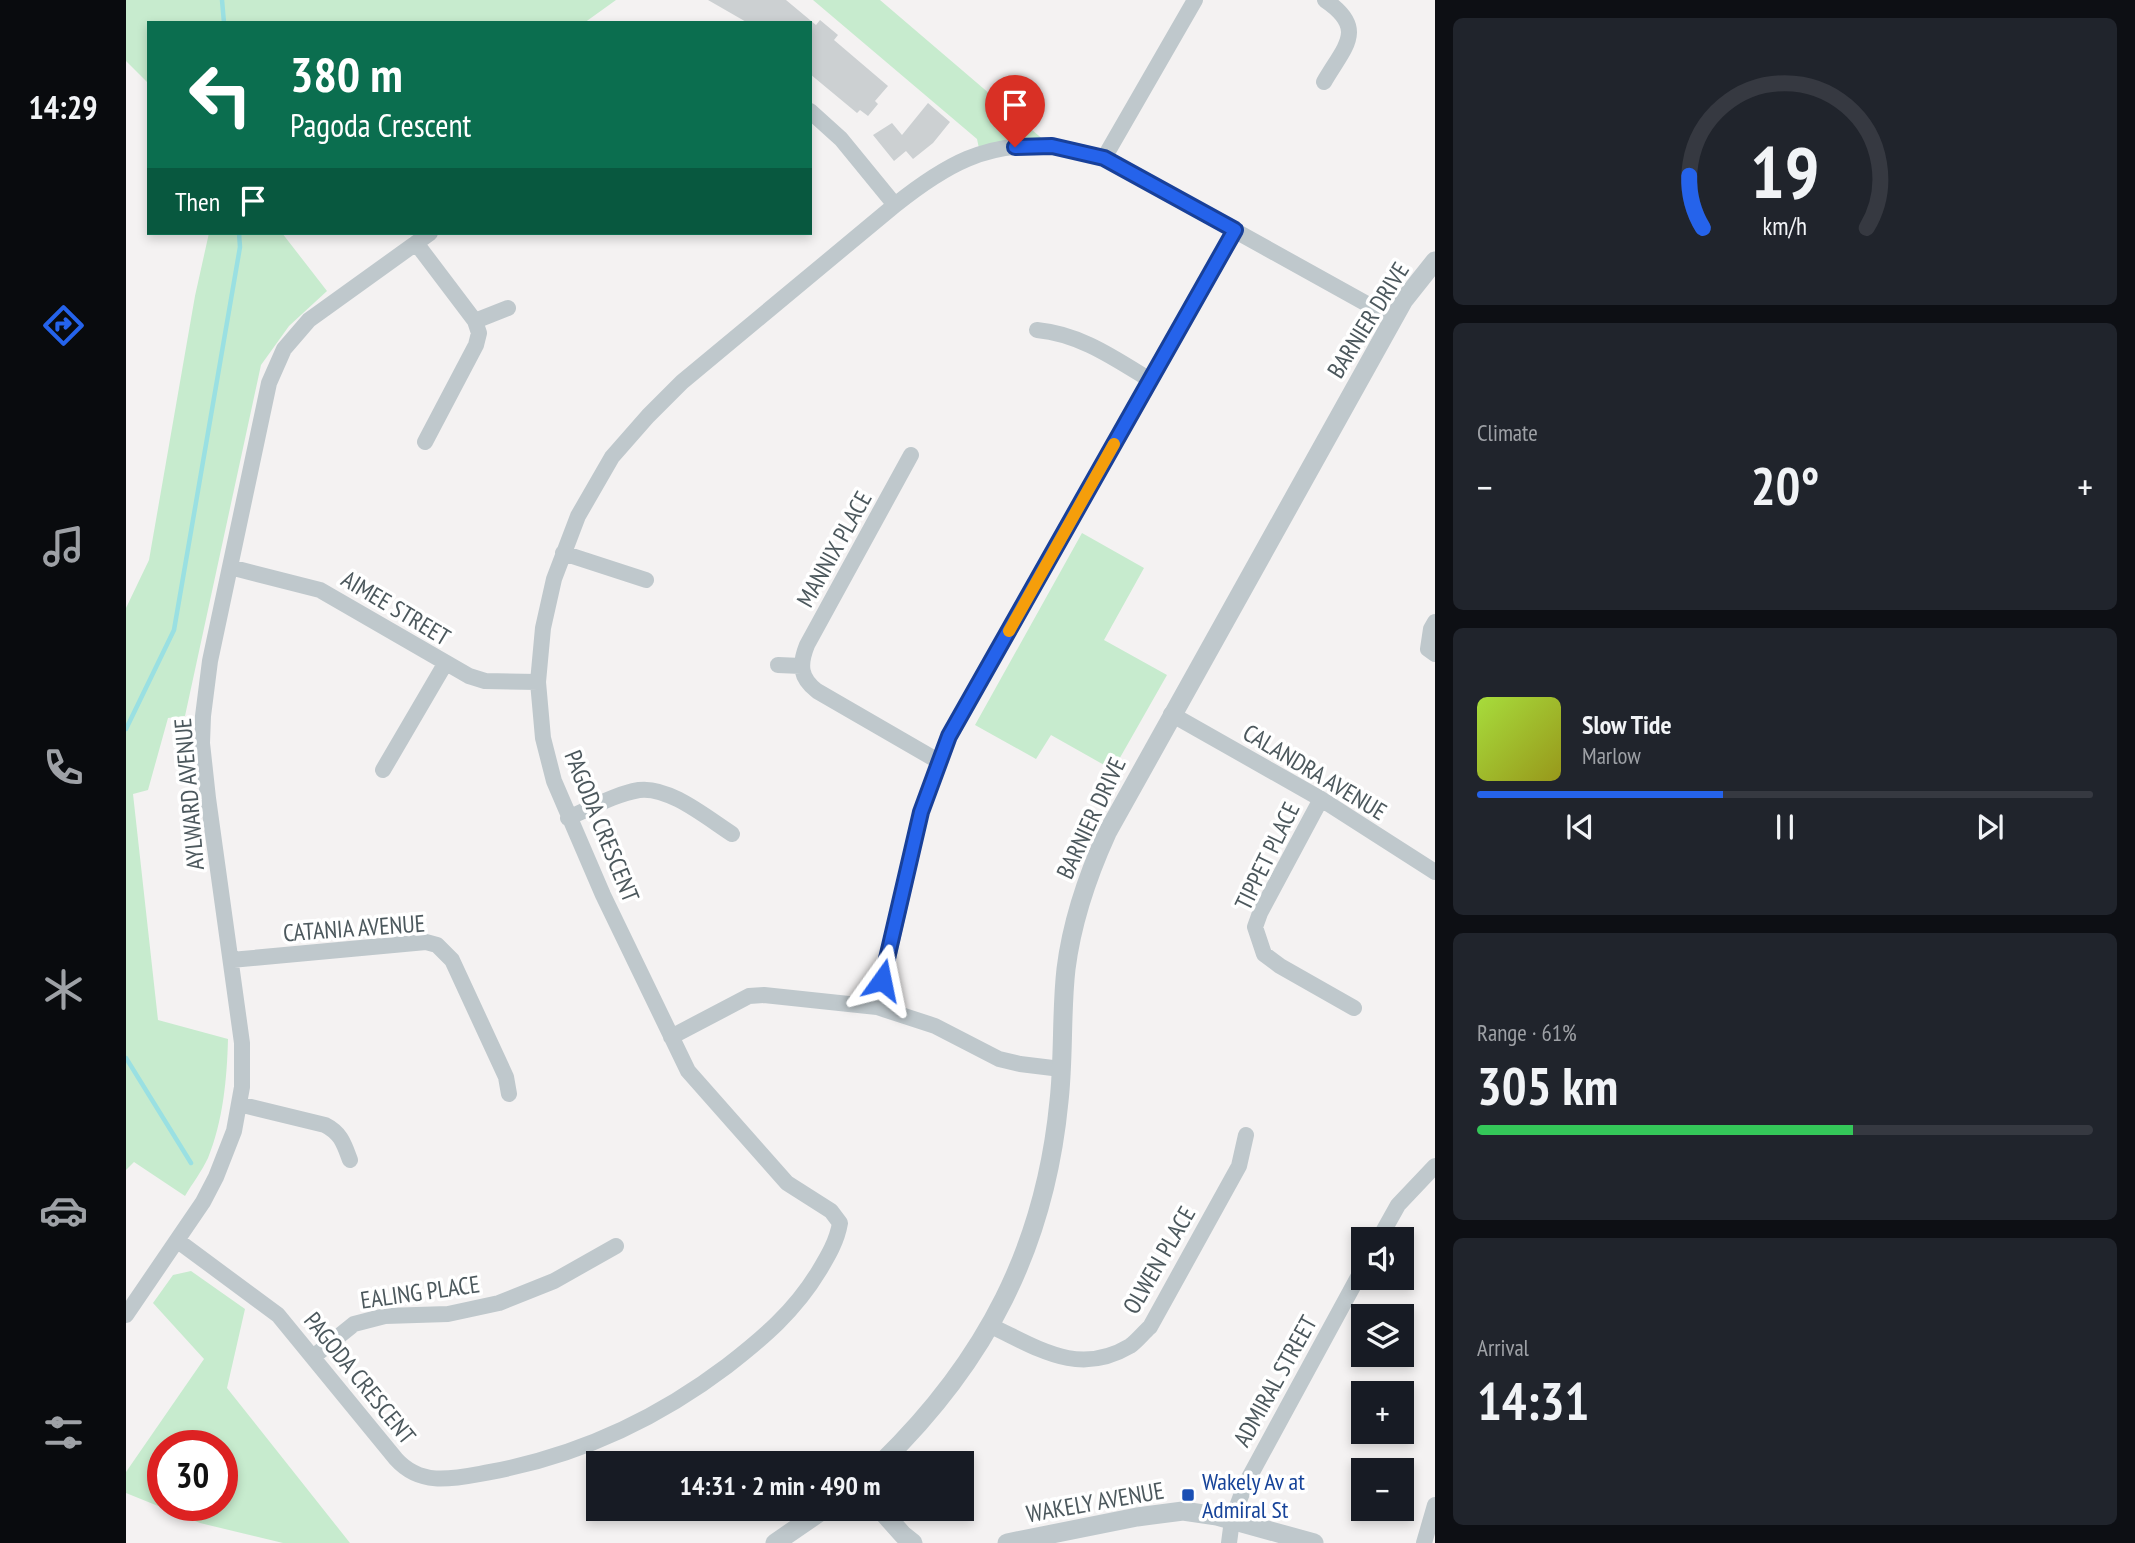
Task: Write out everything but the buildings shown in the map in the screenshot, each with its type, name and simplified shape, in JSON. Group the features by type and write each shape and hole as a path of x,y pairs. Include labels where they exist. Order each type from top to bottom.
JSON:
{"street":[{"path":"1104,158 1195,0"},
{"path":"1324,82 1350,34 1346,17 1325,0"},
{"path":"812,113 841,139 895,205"},
{"name":"PAGODA CRESCENT","path":"178,1241 278,1315 404,1468 429,1479 449,1479 513,1468 553,1457 643,1422 698,1388 755,1345 802,1299 838,1236 840,1223 831,1211 787,1184 688,1071 568,818 554,781 543,738 538,682 547,607 563,553 578,516 600,475 648,416 682,382 895,205 956,163 1004,147 1052,146 1104,158 1394,319"},
{"path":"877,1007 911,849 938,761 949,736 1235,230"},
{"name":"AYLWARD AVENUE","path":"126,1315 178,1241 216,1177 234,1131 242,1087 242,1043 202,743 210,661 269,383 285,349 309,320 427,235"},
{"path":"416,243 475,321 479,333 476,345 425,442"},
{"name":"BARNIER DRIVE","path":"893,1451 946,1393 991,1326 1018,1270 1041,1206 1056,1135 1066,970 1081,895 1107,832 1404,300 1435,261"},
{"path":"475,321 508,308"},
{"path":"1037,330 1078,339 1150,380"},
{"name":"MANNIX PLACE","path":"801,666 807,645 911,455"},
{"path":"563,553 646,580"},
{"name":"AIMEE STREET","path":"230,567 320,590 469,676 485,681 538,682"},
{"path":"1435,622 1431,629 1428,649 1435,654"},
{"path":"383,770 445,664"},
{"path":"778,665 801,666 805,680 817,691 938,761"},
{"name":"CALANDRA AVENUE","path":"1171,714 1321,799 1435,872"},
{"path":"568,818 626,793 642,789 655,790 673,797 732,834"},
{"name":"TIPPET PLACE","path":"1321,799 1255,927 1264,954 1354,1008"},
{"name":"CATANIA AVENUE","path":"231,960 426,942 437,945 452,960 462,977 506,1077 509,1094"},
{"path":"671,1037 749,996 764,995 877,1007 934,1026 999,1059 1061,1069"},
{"path":"239,1104 325,1125 336,1131 343,1140 350,1160"},
{"name":"OLWEN PLACE","path":"991,1326 1057,1356 1081,1361 1130,1346 1150,1327 1239,1166 1246,1135"},
{"path":"1386,1227 1398,1205 1434,1167"},
{"name":"EALING PLACE","path":"313,1357 354,1324 385,1316 448,1314 499,1303 554,1281 616,1245"},
{"name":"ADMIRAL STREET","path":"1229,1543 1232,1520 1253,1467 1351,1290"},
{"path":"1424,1543 1435,1505"},
{"name":"WAKELY AVENUE","path":"1007,1543 1037,1540 1167,1513 1199,1513 1314,1543"},
{"path":"775,1543 807,1521"},
{"path":"891,1521 913,1543"}],"green space":[{"path":"126,0 616,0 587,21 147,21 147,82 126,61"},
{"path":"813,0 880,0 1052,147 980,153 977,139"},
{"path":"209,235 284,235 327,291 289,326 261,365 185,716 168,718 148,790 133,794 158,1020 228,1039 221,1115 208,1158 185,1196 134,1162 126,1170 126,608 149,560 195,296"},
{"path":"1082,533 1144,568 1104,640 1167,675 1113,770 1051,735 1036,759 975,725"},
{"path":"191,1271 245,1309 227,1388 350,1543 283,1543 195,1521 238,1521 238,1430 155,1430 204,1359 153,1303 173,1275"},
{"path":"147,1442 147,1502 126,1493 126,1472"}],"waterway":[{"path":"222,0 224,21"},
{"path":"126,729 174,630 240,247 239,235"},
{"path":"126,1058 191,1163"}],"slow traffic":[{"path":"1009,631 1114,444"}],"place":[{"name":"Wakely Av at Admiral St","path":"1188,1495"}],"route":[{"path":"882,980 921,812 949,736 1235,230 1104,158 1052,146 1015,147"}]}
